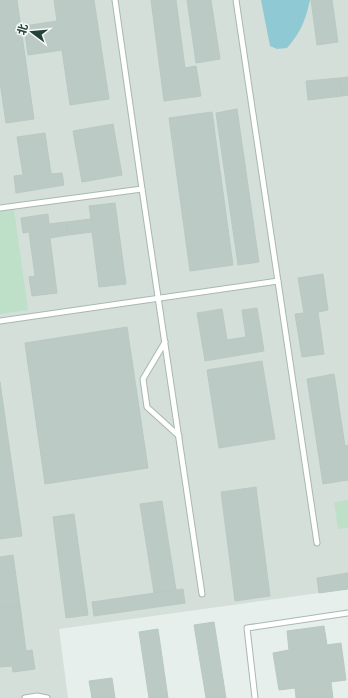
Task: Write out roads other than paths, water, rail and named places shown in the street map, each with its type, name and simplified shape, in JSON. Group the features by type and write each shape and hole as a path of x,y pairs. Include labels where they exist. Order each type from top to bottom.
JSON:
{"lane":[{"path":"115,0 202,594"},
{"path":"236,0 317,543"},
{"path":"0,208 142,189"},
{"path":"0,321 278,280"},
{"path":"165,342 143,379 147,407 179,436"},
{"path":"255,698 247,628 348,613"},
{"path":"25,698 38,696 47,698"}],"water":[{"path":"261,0 310,0 302,26 287,48 277,49 270,46"}]}
